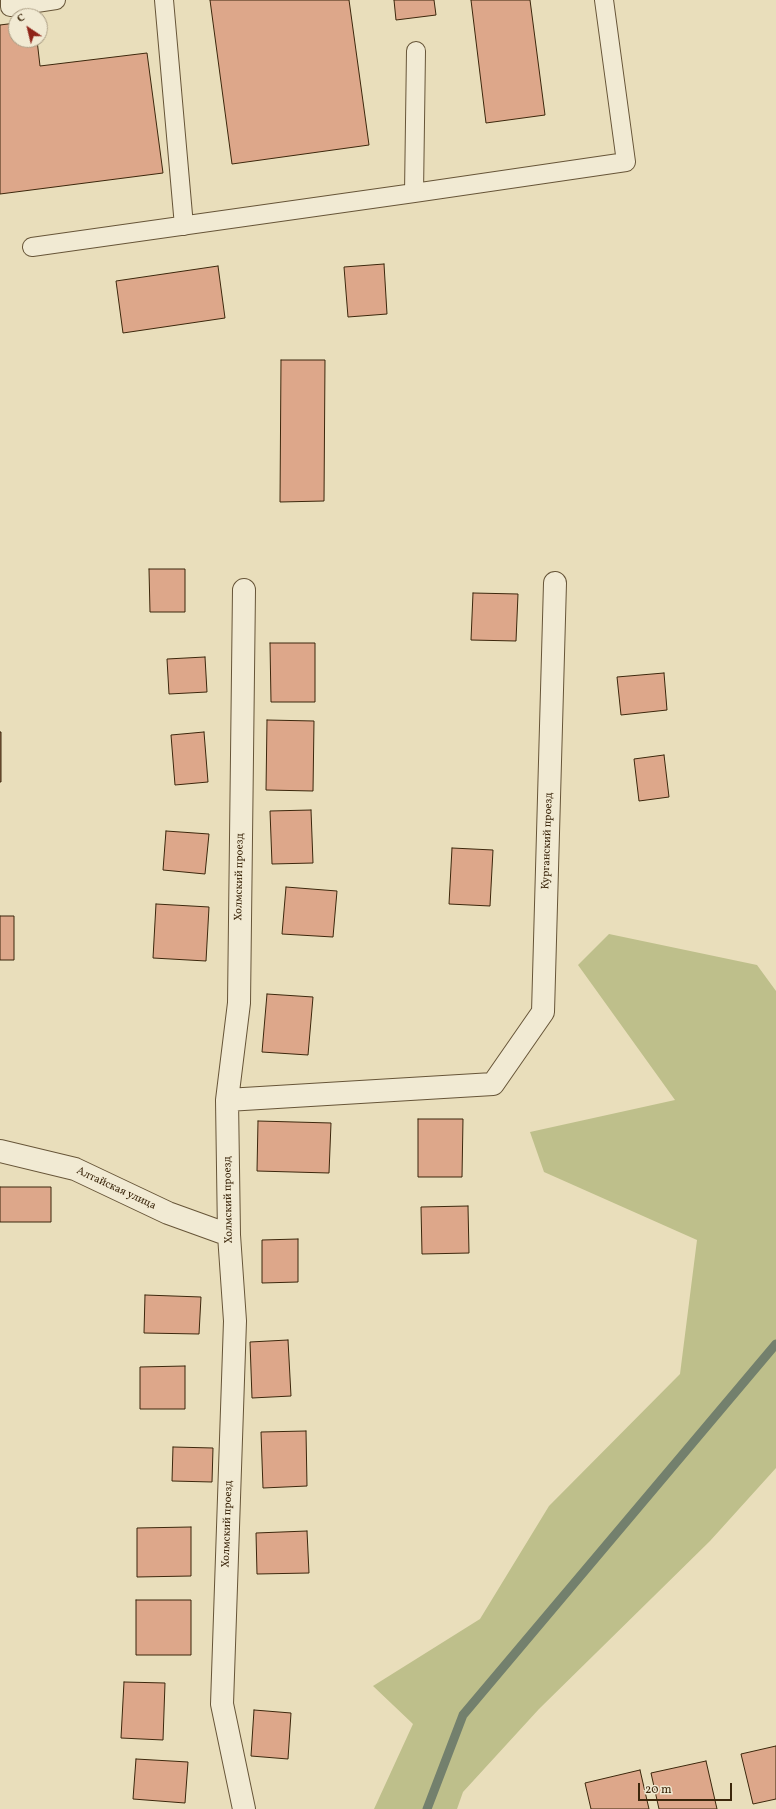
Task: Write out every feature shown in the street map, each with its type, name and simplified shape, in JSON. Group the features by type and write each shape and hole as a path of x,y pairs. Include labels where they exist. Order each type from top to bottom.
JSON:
{"street":[{"name":"Курганский проезд","path":"227,1100 493,1084 543,1012 555,582"},
{"name":"Холмский проезд","path":"244,590 238,1003 227,1100 229,1235 235,1321 222,1704 244,1809"},
{"name":"Алтайская улица","path":"0,1151 75,1169 168,1213 229,1235"}],"lane":[{"path":"10,0 10,7 56,0"},
{"path":"164,0 184,226"},
{"path":"32,247 626,162 604,0"},
{"path":"414,193 416,51"}],"green space":[{"path":"609,934 757,965 776,991 776,1468 710,1541 539,1709 463,1792 457,1809 374,1809 413,1724 373,1686 480,1619 549,1506 680,1374 697,1240 544,1172 530,1132 675,1100 578,965"}],"building":[{"path":"210,0 349,0 369,145 232,164"},
{"path":"394,0 434,0 436,15 396,20"},
{"path":"471,0 530,0 545,115 486,123"},
{"path":"8,24 8,48 38,48 40,66 147,53 163,173 0,194 0,25"},
{"path":"384,264 387,314 348,317 344,267"},
{"path":"218,266 225,318 123,333 116,281"},
{"path":"281,360 325,360 324,501 280,502"},
{"path":"149,569 185,569 185,612 150,612"},
{"path":"473,593 518,594 516,641 471,640"},
{"path":"270,643 315,643 315,702 271,702"},
{"path":"205,657 207,692 169,694 167,659"},
{"path":"664,673 667,710 621,715 617,677"},
{"path":"267,720 314,721 313,791 266,790"},
{"path":"1,732 1,782 0,782"},
{"path":"204,732 208,782 175,785 171,735"},
{"path":"664,755 669,797 639,801 634,759"},
{"path":"311,810 313,863 272,864 270,811"},
{"path":"166,831 209,834 205,874 163,870"},
{"path":"452,848 493,850 490,906 449,904"},
{"path":"286,887 337,891 333,937 282,934"},
{"path":"156,904 209,907 206,961 153,958"},
{"path":"0,916 14,916 14,960 0,960"},
{"path":"267,994 313,997 308,1055 262,1052"},
{"path":"418,1119 463,1119 462,1177 418,1177"},
{"path":"258,1121 331,1123 329,1173 257,1171"},
{"path":"0,1187 51,1187 51,1222 0,1222"},
{"path":"468,1206 469,1253 422,1254 421,1207"},
{"path":"298,1239 298,1282 262,1283 262,1240"},
{"path":"145,1295 201,1297 199,1334 144,1333"},
{"path":"288,1340 291,1396 252,1398 250,1342"},
{"path":"185,1366 185,1409 140,1409 140,1367"},
{"path":"306,1431 307,1486 263,1488 261,1432"},
{"path":"173,1447 213,1448 212,1482 172,1481"},
{"path":"191,1527 191,1576 137,1577 137,1528"},
{"path":"307,1531 309,1573 257,1574 256,1533"},
{"path":"136,1600 191,1600 191,1655 136,1655"},
{"path":"124,1682 165,1683 163,1740 121,1738"},
{"path":"254,1710 291,1713 288,1759 251,1756"},
{"path":"776,1746 776,1799 753,1804 741,1754"},
{"path":"136,1759 188,1762 185,1803 133,1799"},
{"path":"706,1761 717,1809 659,1809 651,1773"},
{"path":"640,1770 649,1809 591,1809 585,1783"}],"waterway":[{"path":"427,1809 463,1715 776,1344"}]}
